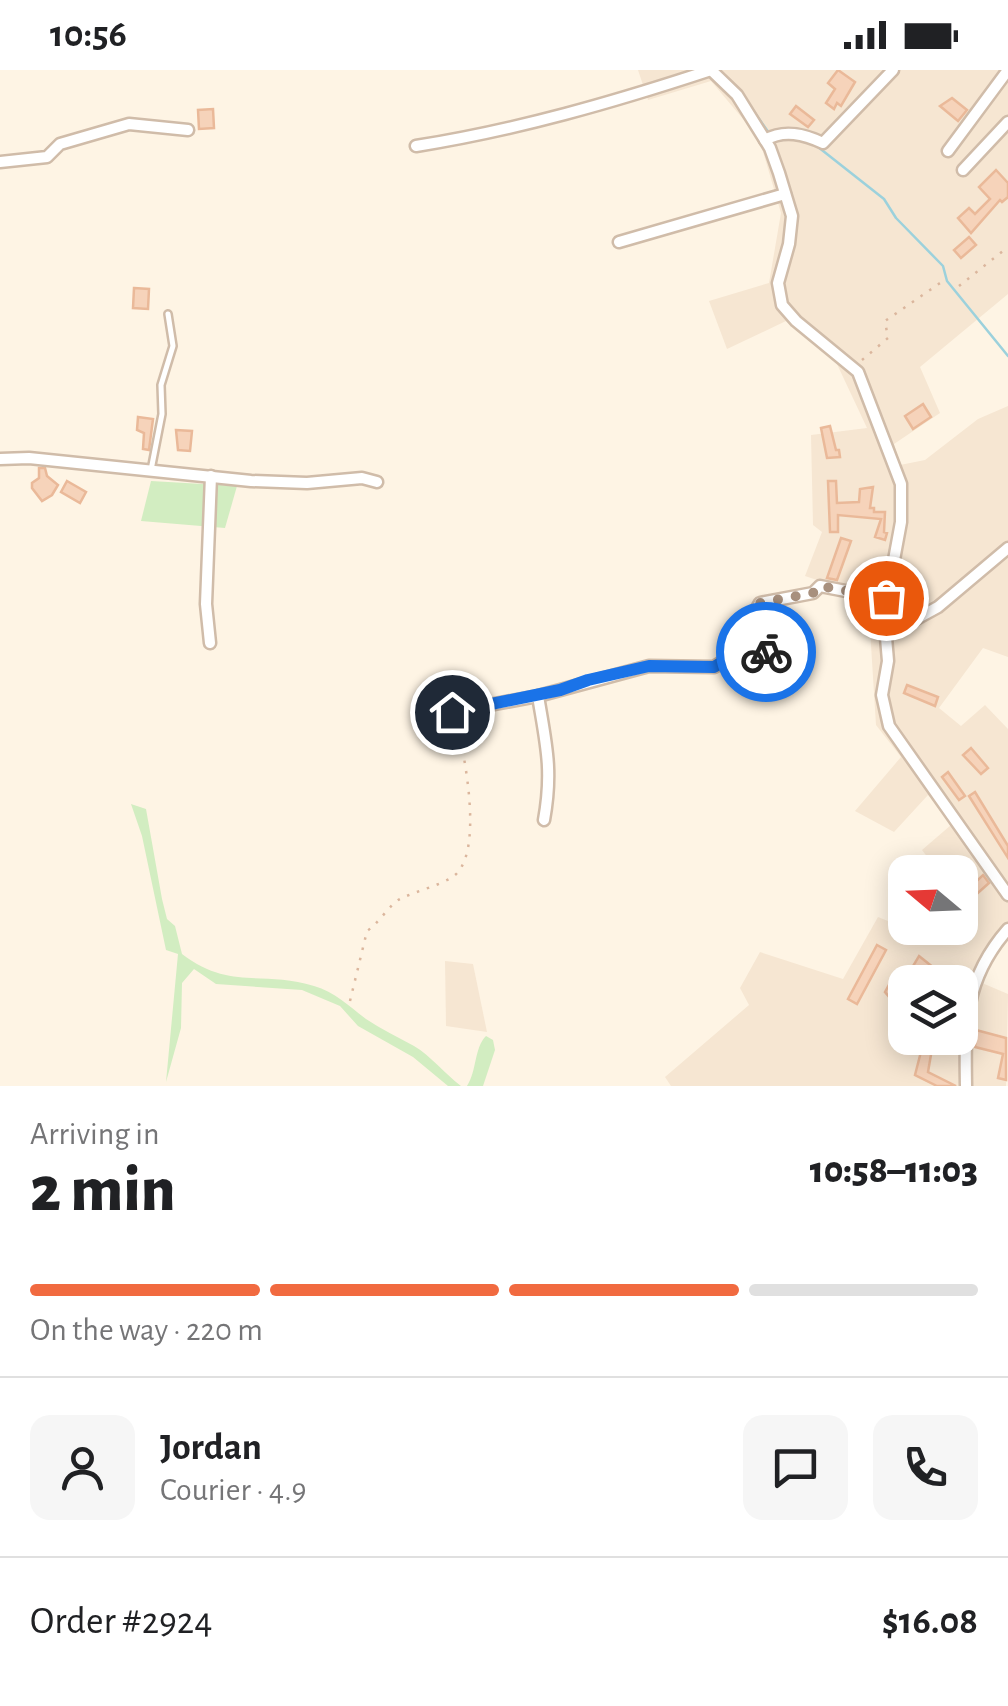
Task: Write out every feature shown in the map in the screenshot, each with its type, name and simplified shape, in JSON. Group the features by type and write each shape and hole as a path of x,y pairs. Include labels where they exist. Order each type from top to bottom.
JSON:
{"street":[{"path":"416,146 491,134 625,99 711,70 736,96 765,140 792,216 790,244 778,283 782,305 853,368 901,484 901,522 886,598 888,661 882,696 889,726 1008,896"},
{"path":"765,140 774,135 802,133 823,143 892,70"},
{"path":"948,151 1008,70"},
{"path":"963,170 1008,122"},
{"path":"0,162 47,156 60,144 129,124 188,130"},
{"path":"619,242 785,194"},
{"path":"0,459 29,458 307,483 362,478 376,482"},
{"path":"210,644 206,604 212,476"},
{"path":"885,636 938,607 1008,548"},
{"path":"452,712 538,696 649,666 714,667 727,659 759,659 766,652 768,636 755,612 760,603 813,593 820,586 886,598"},
{"path":"538,696 549,750 550,785 544,820"},
{"path":"966,1086 966,1020 972,984 1008,929"}],"lane":[{"path":"151,470 162,414 161,386 173,346 168,314"}],"path":[{"path":"959,286 1008,247"},
{"path":"853,368 888,338 885,321 942,281"},
{"path":"350,1001 368,931 382,920 396,900 451,878 463,862 469,821 468,769 456,720 440,684"}],"shaded area":[{"path":"638,70 1008,70 1008,294 920,367 940,413 894,444 900,465 925,460 978,419 1008,406 1008,657 983,648 939,708 961,726 985,705 1008,729 1008,929 978,975 978,965 888,965 888,1055 978,1055 978,981 1008,994 1006,1086 671,1086 665,1077 749,1005 740,988 760,952 843,979 878,917 888,921 888,945 978,945 978,855 926,855 922,850 951,825 928,795 894,832 855,811 901,757 876,725 868,597 805,576 822,532 813,525 811,435 867,428 836,362 786,321 727,349 709,301 769,283 781,213 759,138 711,81 648,100"},
{"path":"445,961 473,964 487,1032 446,1026"}],"green space":[{"path":"151,481 237,486 225,528 141,521"},
{"path":"131,804 146,809 162,899 182,954 216,972 296,982 329,992 372,1023 420,1050 461,1086 448,1086 413,1057 358,1026 340,1006 302,990 216,984 194,969 182,983 181,1028 166,1082 178,954 166,950 142,836"},
{"path":"486,1036 493,1040 495,1050 483,1086 467,1086 479,1047"}],"building":[{"path":"838,70 855,82 841,106 837,103 834,109 826,103 835,89 828,83"},
{"path":"952,98 967,110 958,121 940,106"},
{"path":"796,106 814,120 808,127 790,114"},
{"path":"213,109 214,128 199,129 198,110"},
{"path":"996,170 1008,183 1008,197 1000,200 971,233 958,218 969,208 975,214 990,199 979,187"},
{"path":"969,237 976,245 961,258 954,250"},
{"path":"134,288 149,289 148,309 133,308"},
{"path":"923,404 931,417 913,429 905,416"},
{"path":"138,417 153,419 149,450 143,449 144,433 137,430"},
{"path":"830,426 840,457 827,458 821,428"},
{"path":"176,430 192,431 190,451 178,450"},
{"path":"39,468 45,468 47,476 58,485 42,501 32,488 39,478"},
{"path":"67,481 86,492 80,503 61,492"},
{"path":"828,481 836,481 837,503 859,502 860,489 873,487 870,508 885,512 885,540 875,537 881,519 838,515 838,532 830,532"},
{"path":"841,538 851,541 837,580 827,578"},
{"path":"907,685 938,697 935,706 904,693"},
{"path":"971,748 988,768 981,774 963,755"},
{"path":"948,772 965,796 959,800 942,777"},
{"path":"975,792 1008,846 1008,858 969,796"},
{"path":"983,875 989,883 978,893 978,880"},
{"path":"877,945 886,950 857,1004 848,999"},
{"path":"919,956 930,965 914,965"},
{"path":"978,1031 1006,1038 1006,1080 998,1078 1003,1054 978,1048"},
{"path":"920,1055 931,1055 928,1072 956,1086 937,1086 915,1075"}],"waterway":[{"path":"745,99 769,133"},
{"path":"779,140 796,139"},
{"path":"813,143 884,199 896,218 943,266 947,281 1008,356"}],"way so far":[{"path":"766,652 768,636 755,612 760,603 813,593 820,586 886,598"}],"route":[{"path":"452,712 560,690 649,666 714,667 727,659 759,659 766,652"}]}
